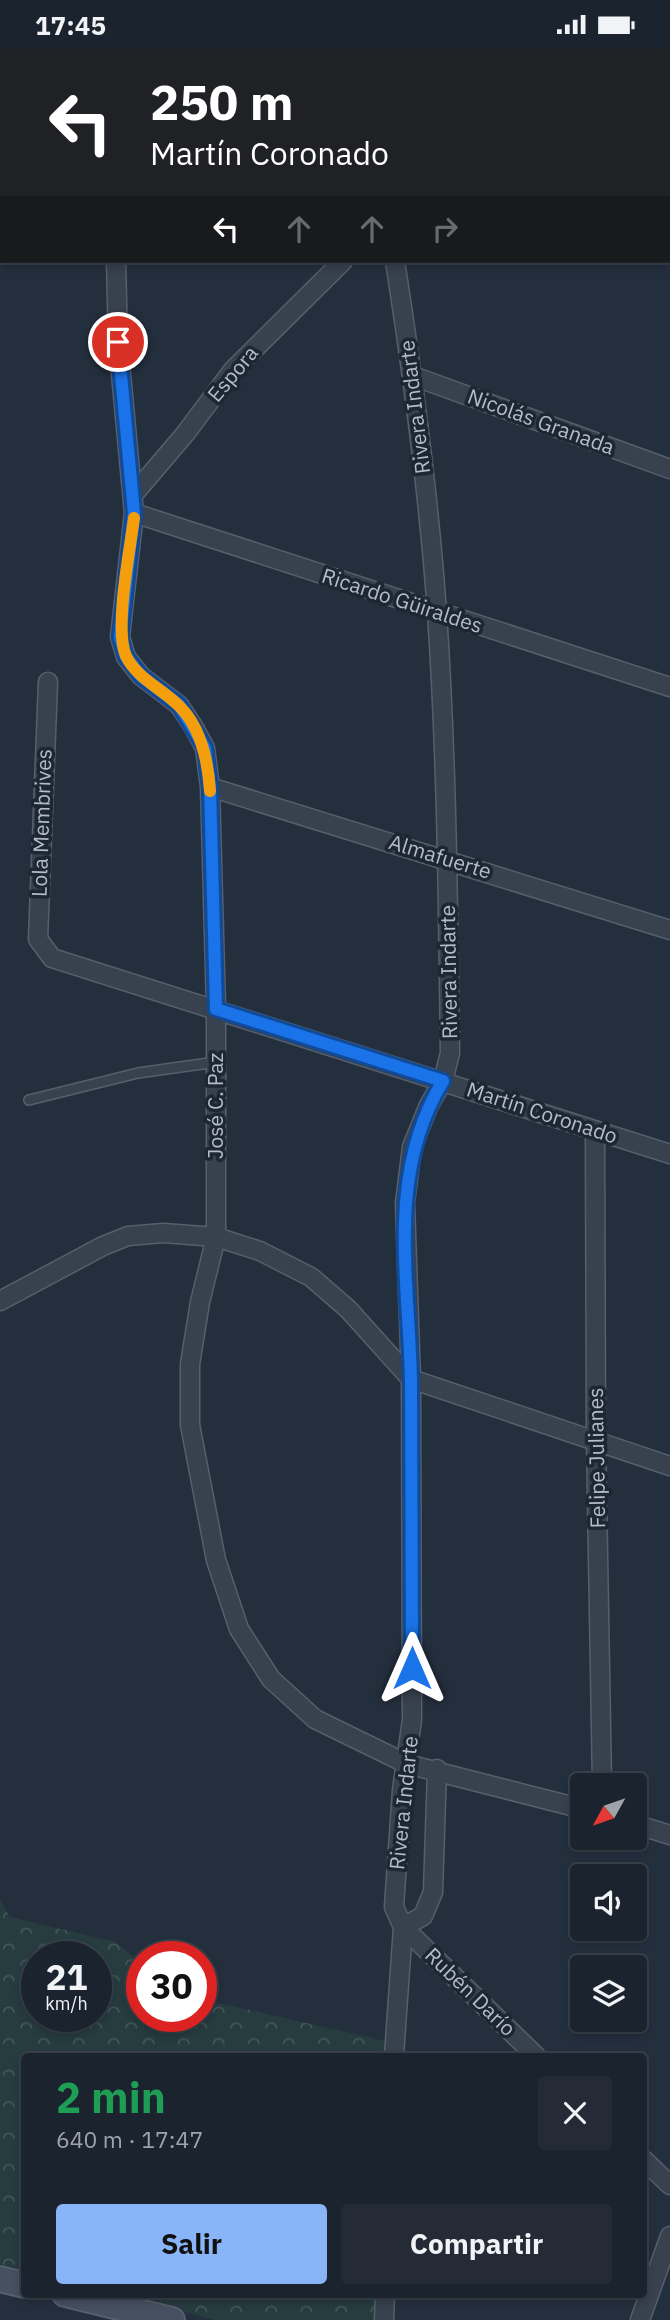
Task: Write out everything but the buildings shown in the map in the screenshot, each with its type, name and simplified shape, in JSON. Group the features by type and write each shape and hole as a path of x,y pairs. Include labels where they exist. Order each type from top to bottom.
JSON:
{"street":[{"name":"José C. Paz","path":"112,263 134,513 120,637 126,657 141,676 179,705 193,726 205,748 210,787 216,1009 216,1237 200,1302 190,1364 190,1425 216,1560 239,1629 271,1679 315,1719 407,1764 437,1769 570,1805"},
{"name":"Espora","path":"133,495 233,370 341,263"},
{"name":"Rivera Indarte","path":"394,2053 403,1927 394,1907 402,1790 412,1720 411,1378 405,1203 412,1147 429,1105 443,1081 450,1053 447,859 438,613 413,376 395,263"},
{"name":"Nicolás Granada","path":"413,376 670,469"},
{"name":"Ricardo Güiraldes","path":"134,513 670,687"},
{"name":"Lola Membrives","path":"48,682 37,939 52,958"},
{"name":"Almafuerte","path":"210,787 670,930"},
{"name":"Martín Coronado","path":"52,958 670,1154"},
{"name":"Felipe Julianes","path":"595,1130 601,1773"},
{"path":"0,1301 103,1246 128,1236 163,1233 216,1237 260,1251 311,1277 348,1309 411,1378 670,1466"},
{"name":"Rivera Indarte","path":"403,1927 423,1916 433,1892 437,1769"},
{"path":"648,1828 670,1835"},
{"name":"Rubén Darío","path":"403,1927 533,2053"},
{"path":"647,2163 670,2185"},
{"path":"640,2320 670,2236"},
{"path":"0,2279 21,2284"},
{"path":"81,2298 172,2320"},
{"path":"384,2320 385,2298"}],"lane":[{"path":"29,1100 138,1073 216,1062"}],"green space":[{"path":"0,1900 10,1917 111,1941 21,1941 21,2032 112,2032 112,1941 126,1951 126,2032 217,2032 217,2003 394,2043 393,2053 21,2053 21,2269 0,2264"},
{"path":"131,2298 380,2298 378,2320 215,2320"}],"slow traffic":[{"path":"134,518 120,637 126,657 141,676 179,705 193,726 205,748 210,791"}],"route":[{"path":"118,342 134,513 120,637 126,657 141,676 179,705 205,748 210,787 216,1009 443,1081 429,1105 412,1147 405,1203 411,1378 412,1668"}]}
